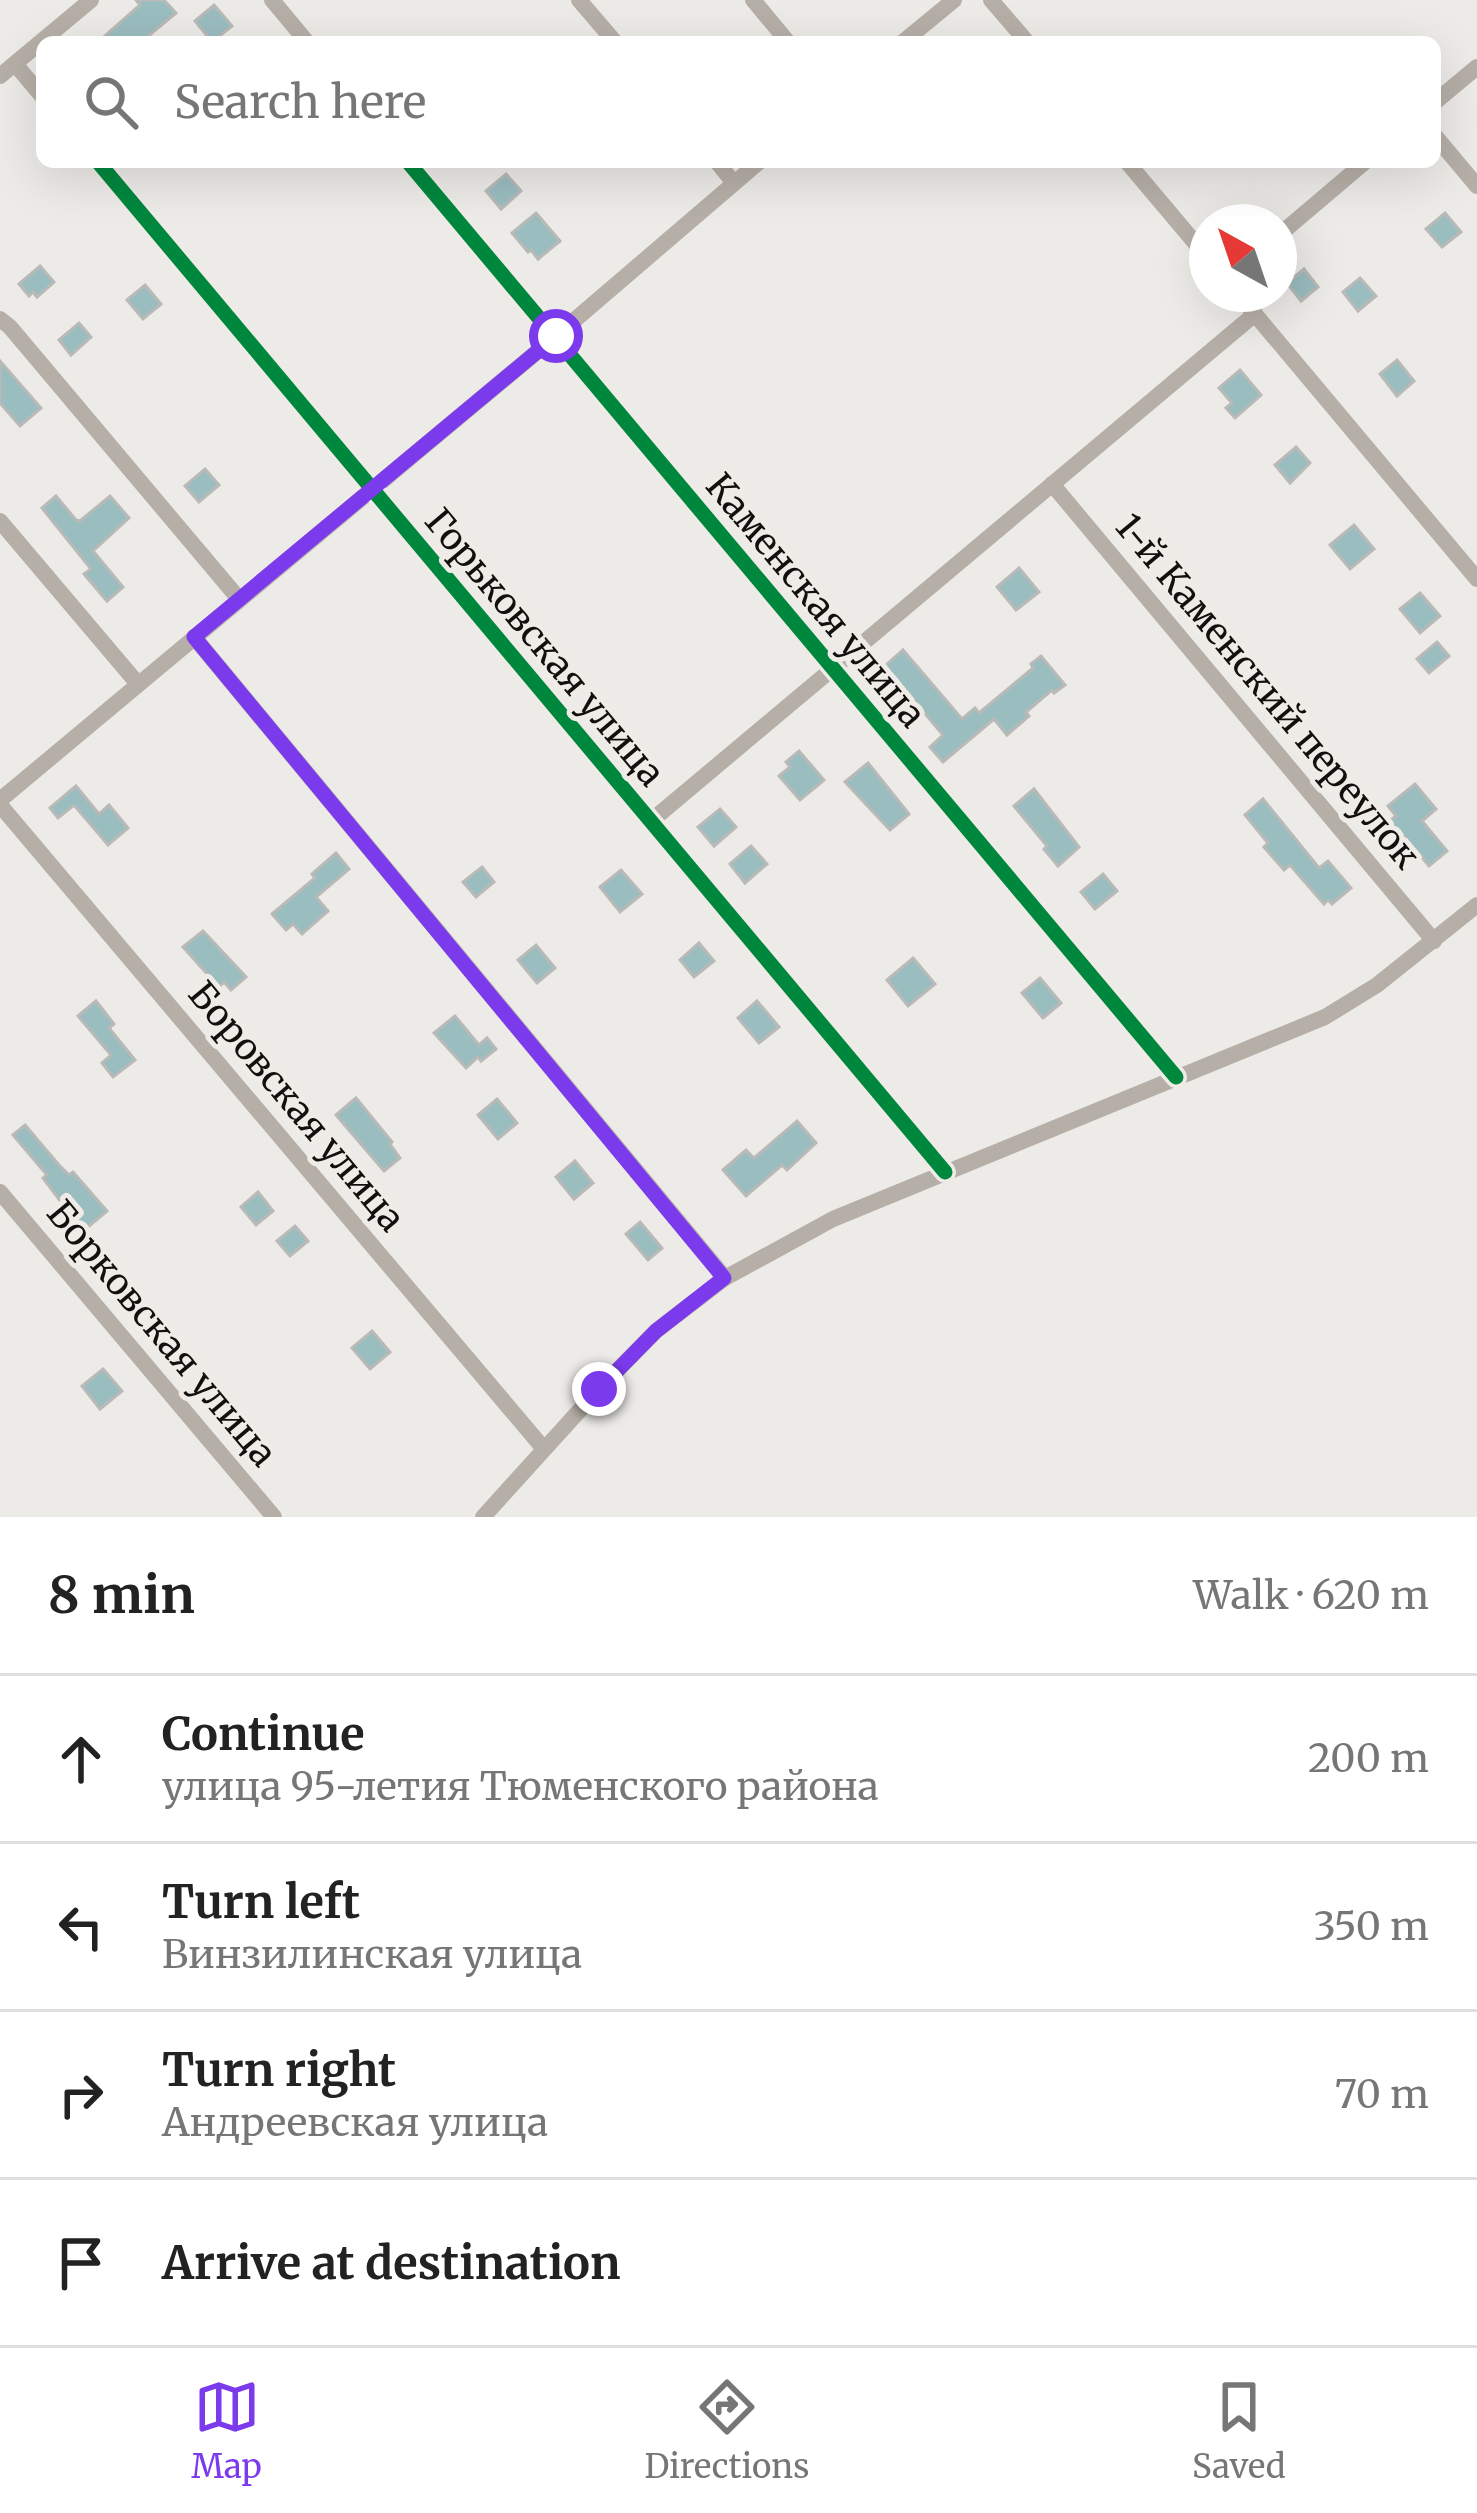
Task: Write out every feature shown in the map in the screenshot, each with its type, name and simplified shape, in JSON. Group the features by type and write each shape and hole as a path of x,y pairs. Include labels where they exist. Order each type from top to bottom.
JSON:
{"street":[{"path":"48,36 91,0"},
{"path":"272,0 302,36"},
{"path":"579,0 610,36"},
{"path":"753,0 783,36"},
{"path":"910,36 953,0"},
{"path":"991,0 1022,36"},
{"path":"0,76 36,46"},
{"path":"15,64 36,89"},
{"path":"1441,97 1477,67"},
{"path":"1441,143 1477,186"},
{"name":"Горьковская улица","path":"103,168 945,1172"},
{"name":"Каменская улица","path":"414,168 1176,1077"},
{"path":"721,168 734,183"},
{"path":"0,802 752,168"},
{"path":"1132,168 1189,236"},
{"path":"1297,220 1358,168"},
{"path":"651,820 1255,314 1477,579"},
{"path":"0,319 239,598"},
{"name":"1-й Каменский переулок","path":"1052,484 1434,940"},
{"path":"0,520 138,684"},
{"path":"194,637 724,1278"},
{"name":"Боровская улица","path":"0,802 544,1449"},
{"path":"483,1517 656,1331 724,1278 832,1219 1325,1017 1377,986 1477,904"},
{"name":"Борковская улица","path":"0,1192 274,1517"}],"building":[{"path":"136,0 164,0 176,13 148,36 105,36 140,5"},
{"path":"214,5 232,26 220,36 207,36 195,21"},
{"path":"506,174 521,191 501,209 486,191"},
{"path":"536,213 560,241 538,259 512,233"},
{"path":"1445,213 1461,232 1442,247 1426,229"},
{"path":"40,266 54,282 37,297 33,292 29,296 19,284"},
{"path":"1304,269 1318,287 1301,301 1297,296 1297,275"},
{"path":"1360,278 1376,296 1358,311 1343,292"},
{"path":"145,285 161,304 143,319 127,300"},
{"path":"79,323 91,337 71,355 59,340"},
{"path":"1397,360 1414,381 1397,396 1380,374"},
{"path":"0,361 41,408 20,426 0,403"},
{"path":"1240,370 1261,395 1235,418 1226,408 1232,403 1219,388"},
{"path":"1296,447 1310,463 1290,483 1275,465"},
{"path":"205,469 219,485 199,502 185,486"},
{"path":"56,496 76,520 110,496 129,518 93,551 123,587 107,601 84,574 91,569 42,508"},
{"path":"1354,525 1374,549 1350,569 1330,545"},
{"path":"1019,568 1039,592 1016,610 997,587"},
{"path":"1420,593 1440,616 1420,633 1400,609"},
{"path":"1437,642 1449,656 1429,673 1417,659"},
{"path":"903,650 962,719 975,708 979,713 1041,656 1065,685 1026,712 1029,716 1007,735 994,719 943,762 930,747 943,735 885,666"},
{"path":"799,751 824,780 800,800 779,776"},
{"path":"868,763 909,814 890,830 845,782"},
{"path":"1415,784 1436,809 1422,821 1447,851 1429,866 1388,822 1396,816 1388,806"},
{"path":"76,786 99,814 109,805 128,828 108,845 74,805 58,818 50,808"},
{"path":"1034,789 1079,847 1058,866 1014,806"},
{"path":"1263,799 1319,868 1328,861 1351,888 1332,904 1328,900 1324,904 1290,865 1284,870 1264,847 1268,843 1245,815"},
{"path":"720,809 736,827 714,846 698,827"},
{"path":"751,846 767,864 745,883 730,864"},
{"path":"336,853 349,869 316,897 328,911 302,934 293,924 286,930 272,914 315,878 312,874"},
{"path":"482,867 494,882 476,897 463,882"},
{"path":"621,870 642,894 620,912 600,887"},
{"path":"1103,874 1117,891 1095,909 1081,892"},
{"path":"203,931 246,977 231,990 224,982 219,987 183,947"},
{"path":"699,943 714,961 694,977 680,960"},
{"path":"536,945 555,968 537,983 518,960"},
{"path":"913,958 935,984 908,1006 887,980"},
{"path":"1040,978 1061,1003 1043,1018 1022,993"},
{"path":"96,1001 114,1024 109,1028 135,1060 113,1077 102,1063 111,1055 78,1016"},
{"path":"757,1001 779,1027 759,1043 738,1018"},
{"path":"455,1016 479,1045 487,1038 496,1049 466,1068 434,1033"},
{"path":"356,1098 400,1158 384,1171 336,1115"},
{"path":"497,1099 517,1123 498,1139 478,1115"},
{"path":"797,1121 816,1143 787,1170 782,1165 746,1196 723,1170 746,1150 754,1158"},
{"path":"25,1125 107,1211 83,1231 43,1178 47,1175 13,1135"},
{"path":"575,1161 593,1183 574,1199 556,1177"},
{"path":"258,1192 273,1211 256,1225 241,1207"},
{"path":"640,1222 662,1248 648,1260 626,1234"},
{"path":"295,1226 308,1241 290,1256 277,1241"},
{"path":"372,1331 390,1352 370,1369 352,1348"},
{"path":"103,1369 122,1391 100,1409 82,1386"}],"cycle path":[{"path":"103,168 945,1172"},
{"path":"413,168 1176,1077"}],"route":[{"path":"556,336 194,637 724,1278 656,1331 599,1389"}]}
